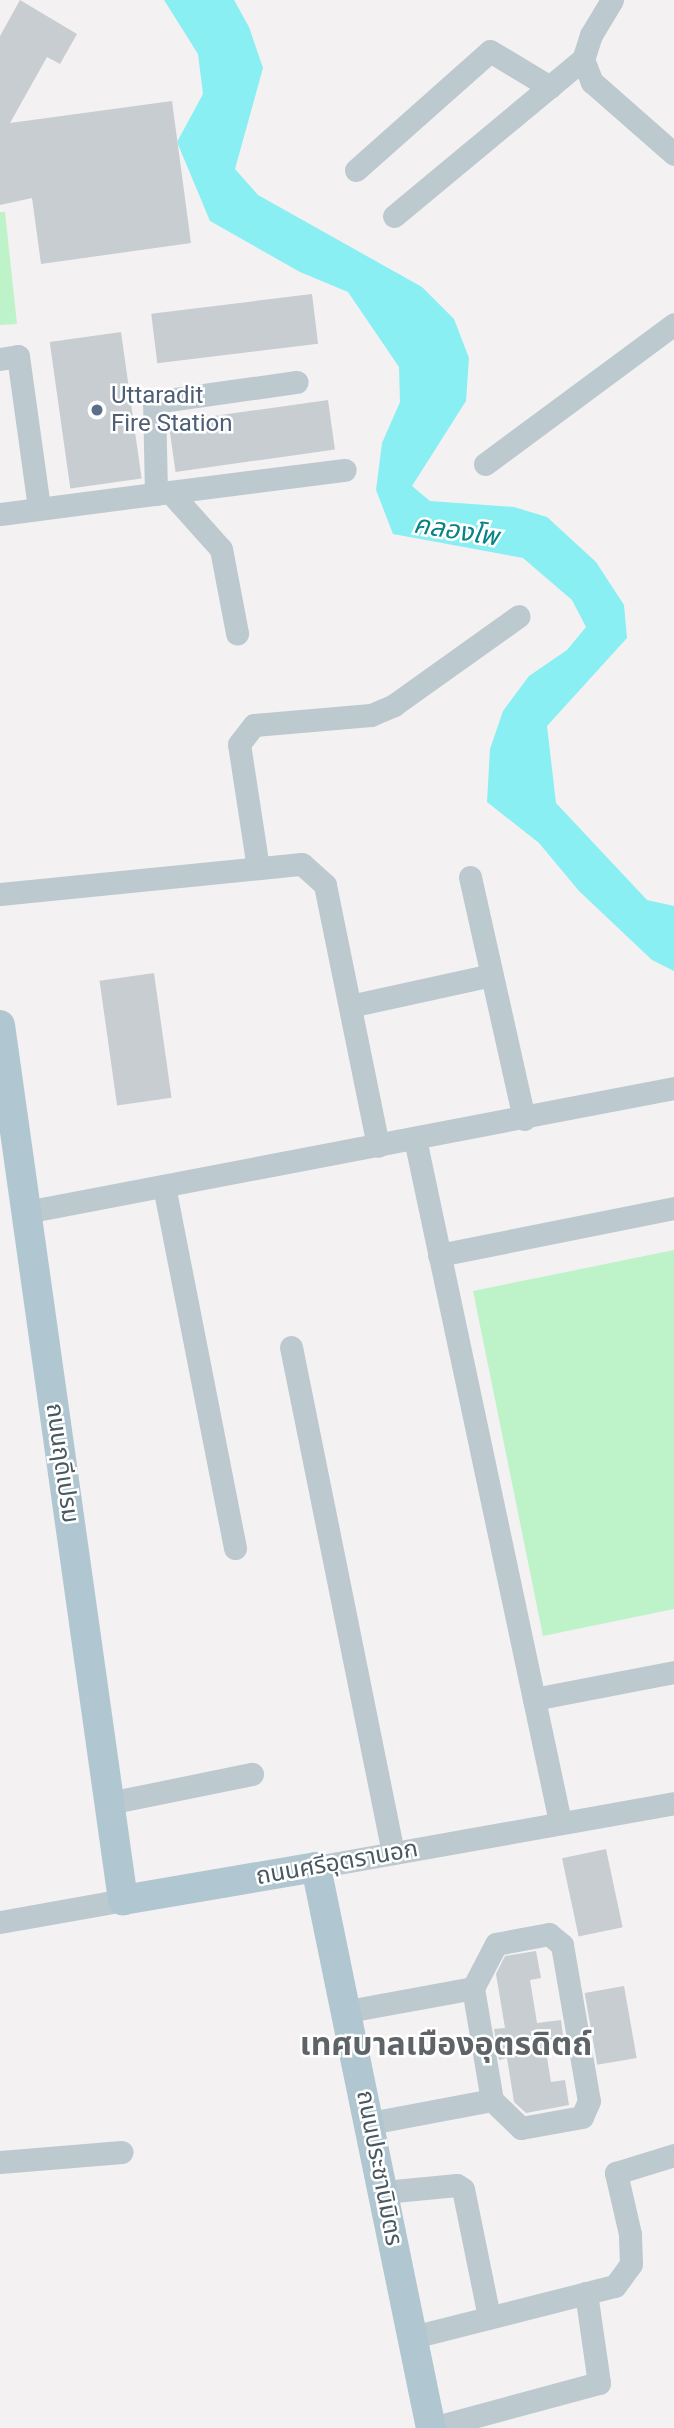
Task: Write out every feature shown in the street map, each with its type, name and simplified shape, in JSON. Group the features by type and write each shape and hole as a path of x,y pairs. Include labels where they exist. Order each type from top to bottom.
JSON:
{"main road":[{"name":"ถนนฤดีเปรม","path":"0,1025 123,1900"},
{"name":"ถนนศรีอุตรานอก","path":"123,1900 316,1867"},
{"name":"ถนนประชานิมิตร","path":"316,1867 348,2011 432,2428"}],"street":[{"path":"394,216 583,59 590,35 612,0"},
{"path":"355,170 490,51 550,87"},
{"path":"583,59 592,82 674,154"},
{"path":"485,464 674,324"},
{"path":"0,359 18,356 39,508"},
{"path":"237,633 221,549 163,493 154,402 297,382"},
{"path":"0,514 345,470"},
{"path":"258,868 239,744 254,725 371,715 394,705 519,616"},
{"path":"0,894 302,864 325,885 378,1146"},
{"path":"470,877 524,1119"},
{"path":"350,1006 492,975"},
{"path":"26,1212 524,1119 674,1088"},
{"path":"415,1139 560,1822"},
{"path":"164,1186 235,1548"},
{"path":"439,1255 674,1208"},
{"path":"291,1346 393,1853"},
{"path":"534,1699 674,1672"},
{"path":"109,1803 252,1774"},
{"name":"ถนนศรีอุตรานอก","path":"316,1867 560,1822 674,1805"},
{"name":"ถนนศรีอุตรานอก","path":"0,1922 123,1900"},
{"path":"549,1934 562,1945 589,2101 582,2118 521,2128 492,2100 472,1988 496,1944 549,1934"},
{"path":"348,2011 472,1988"},
{"path":"370,2123 492,2100"},
{"path":"0,2162 122,2152"},
{"path":"413,2337 615,2286 631,2264 630,2234 616,2173 674,2155"},
{"path":"384,2193 457,2185 463,2189 489,2317"},
{"path":"432,2428 599,2383 586,2292"}],"green space":[{"path":"0,212 5,212 17,324 0,325"},
{"path":"674,1250 674,1609 543,1636 473,1291"}],"water":[{"name":"คลองโพ","path":"164,0 234,0 249,27 263,68 235,169 258,195 422,287 454,319 469,358 466,401 412,486 430,501 514,507 547,517 596,562 624,605 627,638 547,726 556,803 647,900 674,906 674,971 652,960 579,891 539,843 487,802 490,749 503,711 529,676 567,650 586,627 572,600 523,558 393,534 376,490 382,443 400,402 399,367 348,292 300,272 210,221 177,142 203,94 198,54"}],"building":[{"path":"20,0 77,34 60,64 47,57 10,123 172,101 191,243 41,264 32,198 0,205 0,36"},
{"path":"312,294 318,344 157,363 151,314"},
{"name":"Uttaradit Fire Station","path":"121,332 142,479 70,489 50,342"},
{"path":"328,400 335,450 176,472 169,422"},
{"path":"154,973 172,1098 117,1105 100,981"},
{"path":"606,1849 623,1927 579,1937 562,1858"},
{"path":"536,1951 541,1978 530,1980 537,2023 561,2020 564,2042 545,2045 551,2082 565,2080 569,2105 526,2113 514,2102 507,2058 499,2060 494,2029 505,2028 496,1974 505,1956"},
{"path":"624,1986 637,2058 597,2065 585,1993"}],"place":[{"name":"Uttaradit Fire Station","path":"97,410"}],"district":[{"name":"เทศบาลเมืองอุตรดิตถ์","path":"446,2044"}]}
